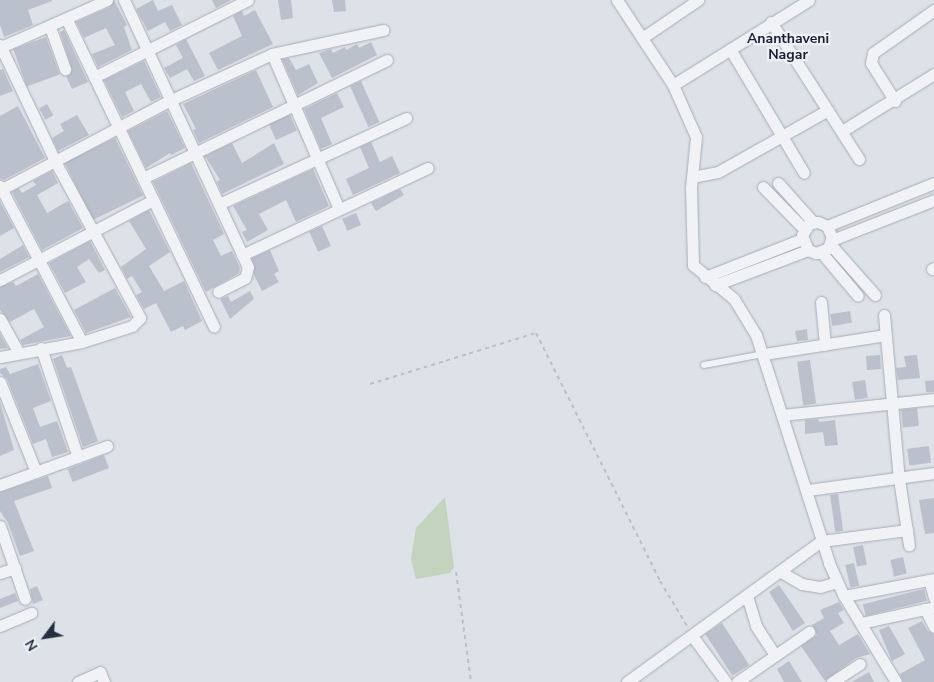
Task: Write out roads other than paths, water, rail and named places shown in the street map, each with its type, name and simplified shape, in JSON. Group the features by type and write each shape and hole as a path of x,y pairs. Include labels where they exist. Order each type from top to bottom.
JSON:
{"street":[{"path":"0,357 82,342 132,326 140,318 56,163 1,52 107,0"},
{"path":"124,0 172,100 242,255 248,274 218,292"},
{"path":"94,77 248,0"},
{"path":"617,0 673,84 696,137 692,177 690,255 696,271 715,285 743,312 764,354 782,415 808,490 821,541 837,582 896,682"},
{"path":"642,38 698,0"},
{"path":"673,84 809,0"},
{"path":"895,100 871,63 873,53 934,10"},
{"path":"67,20 214,327"},
{"path":"771,22 859,159"},
{"path":"50,27 65,68"},
{"path":"82,342 0,188 56,163 172,100 272,54 383,30"},
{"path":"730,49 804,173"},
{"path":"272,54 339,209"},
{"path":"143,178 387,60"},
{"path":"842,131 895,100 934,74"},
{"path":"692,177 718,172 828,110"},
{"path":"219,204 406,118"},
{"path":"242,255 428,168"},
{"path":"778,183 806,230 808,250"},
{"path":"705,277 806,230 827,226 934,183"},
{"path":"763,186 806,230"},
{"path":"0,280 153,200"},
{"path":"821,252 831,242 934,200"},
{"path":"827,226 831,242 875,294"},
{"path":"715,285 808,250 821,252 858,296"},
{"path":"821,302 825,345"},
{"path":"884,315 899,479 910,546"},
{"path":"0,319 19,353"},
{"path":"764,354 886,335"},
{"path":"41,348 78,457"},
{"path":"0,382 36,472"},
{"path":"782,415 934,399"},
{"path":"0,484 106,446"},
{"path":"808,490 899,479 934,472"},
{"path":"0,526 25,599"},
{"path":"627,682 693,637 821,541 907,530"},
{"path":"0,573 15,568"},
{"path":"781,572 802,584 820,587 837,582"},
{"path":"844,596 931,579 934,598"},
{"path":"747,596 756,626 775,655"},
{"path":"861,623 929,608 934,627"},
{"path":"0,626 31,613"},
{"path":"737,682 809,632"},
{"path":"693,637 726,682"},
{"path":"832,682 860,664"},
{"path":"78,682 100,672 104,682"}],"lane":[{"path":"704,365 764,354"}],"district":[{"name":"Ananthaveni Nagar","path":"788,48"}]}
